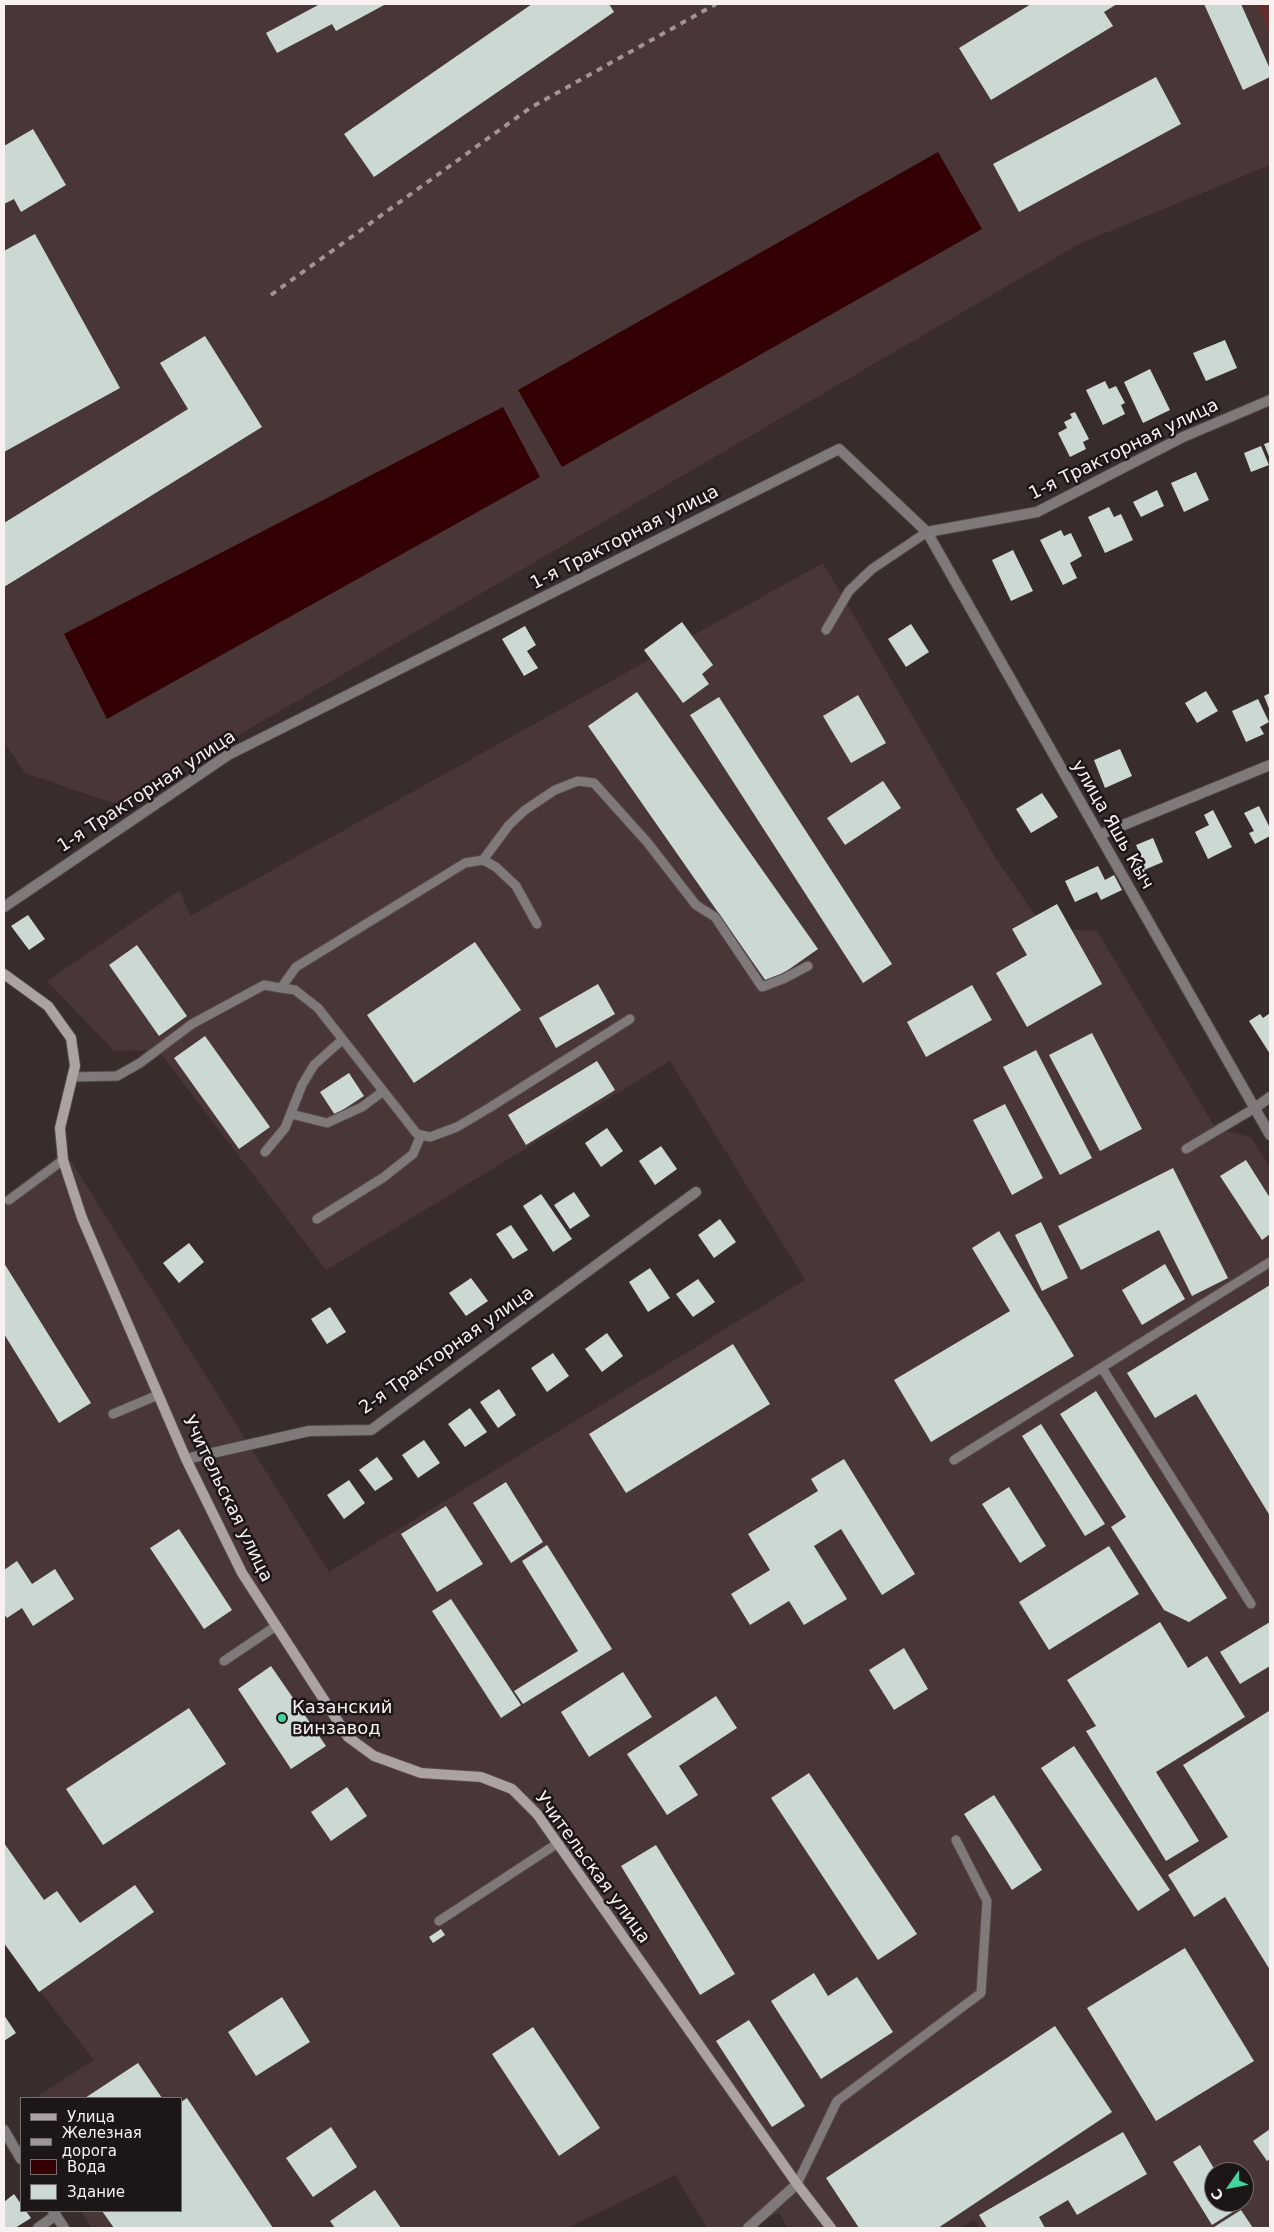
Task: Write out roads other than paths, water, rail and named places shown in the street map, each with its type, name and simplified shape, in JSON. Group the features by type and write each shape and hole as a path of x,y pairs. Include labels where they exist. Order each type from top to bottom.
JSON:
{"street":[{"name":"1-я Тракторная улица","path":"4,908 228,755 839,449 927,532 1037,512 1183,437 1270,400"},
{"name":"улица Яшь Кыч","path":"927,532 1270,1135"},
{"path":"1099,835 1270,765"},
{"name":"Учительская улица","path":"4,974 48,1006 71,1038 75,1066 60,1128 63,1160 82,1218 186,1460 242,1573 348,1737 374,1756 421,1772 481,1777 512,1789 537,1814 797,2184 831,2228"},
{"path":"1255,1108 1270,1097"},
{"name":"2-я Тракторная улица","path":"186,1460 309,1430 371,1430 696,1192"},
{"path":"4,2130 20,2157"},
{"path":"748,2228 797,2184"},
{"path":"38,2228 54,2213 64,2228"}],"lane":[{"path":"826,630 849,591 872,569 927,532"},
{"path":"483,860 509,825 525,810 555,790 578,781 594,783 647,842 696,905 715,917 762,987 783,980 808,966"},
{"path":"282,988 296,967 464,863 483,860 496,867 516,886 537,924"},
{"path":"72,1077 117,1076 140,1063 192,1024 264,985 295,990 318,1008 382,1092 396,1106 417,1134 430,1137 457,1127 630,1019"},
{"path":"265,1152 285,1128 302,1086 314,1066 342,1040"},
{"path":"291,1114 327,1123 362,1107 382,1092"},
{"path":"1186,1149 1255,1108"},
{"path":"317,1219 384,1177 413,1154 421,1135"},
{"path":"9,1200 63,1160"},
{"path":"954,1460 1270,1262"},
{"path":"1102,1368 1251,1604"},
{"path":"113,1414 158,1395"},
{"path":"224,1661 276,1626"},
{"path":"797,2184 837,2101 981,1993 987,1901 956,1840"},
{"path":"439,1921 558,1843"}],"water":[{"path":"938,152 982,229 562,467 518,390"},
{"path":"503,407 540,477 107,719 64,634"}],"railway":[{"path":"271,295 530,108 716,4"}],"place":[{"name":"Казанский винзавод","path":"282,1718"}]}
